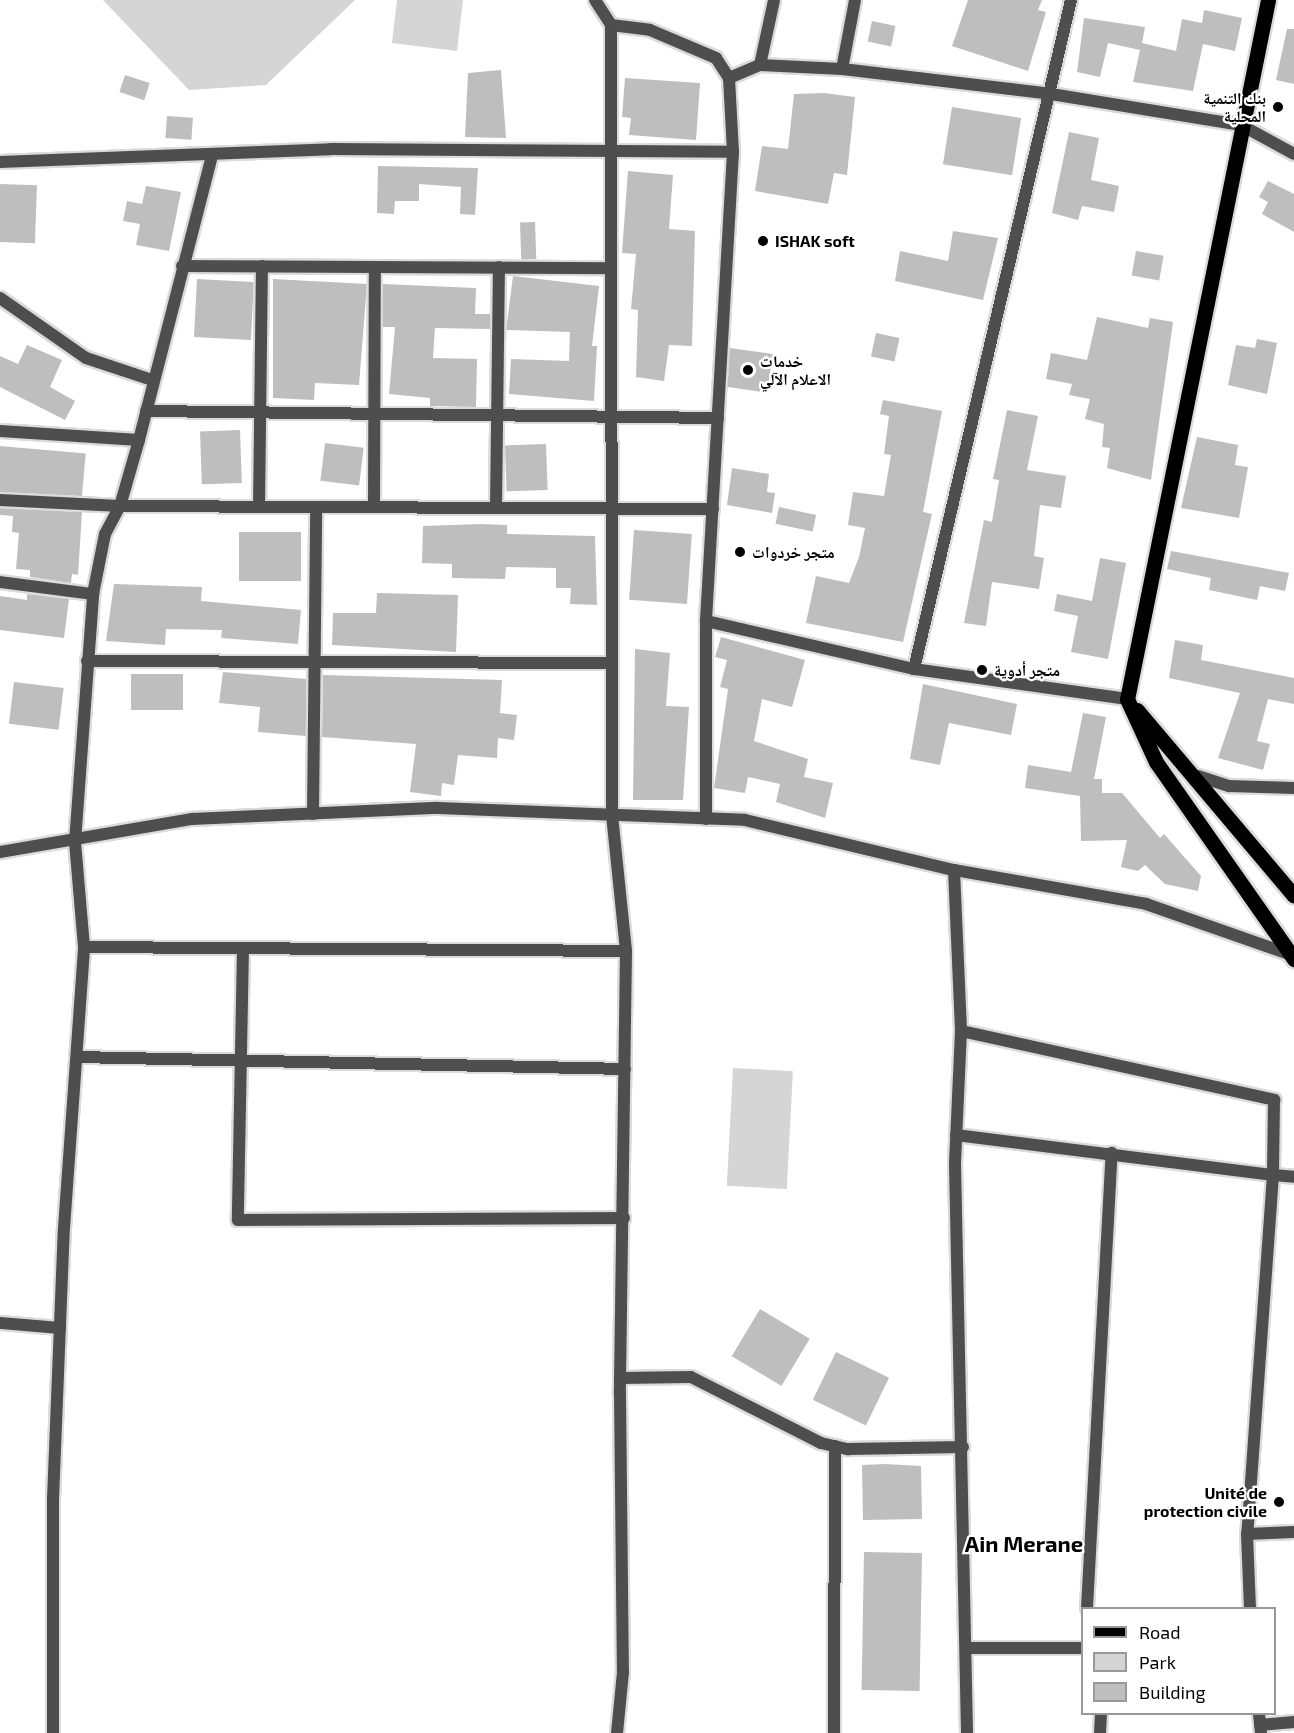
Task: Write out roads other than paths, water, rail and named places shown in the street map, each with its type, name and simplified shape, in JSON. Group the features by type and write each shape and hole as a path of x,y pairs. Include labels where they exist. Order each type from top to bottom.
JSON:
{"main road":[{"path":"1268,0 1241,124 1127,699 1156,762 1292,956"},
{"path":"1127,699 1198,776 1294,896"}],"street":[{"path":"595,0 611,26 614,508 612,815 626,951 620,1378 623,1672 617,1733"},
{"path":"760,65 774,0"},
{"path":"842,69 855,0"},
{"path":"914,669 1051,94 1071,0"},
{"path":"611,26 650,30 716,58 729,78 733,152 706,621 706,819"},
{"path":"729,78 760,65 842,69 1051,94 1241,124 1294,154"},
{"path":"0,162 366,148 733,152"},
{"path":"53,1733 60,1328 84,947 75,842 93,594 105,534 120,506 139,440 152,380 212,155"},
{"path":"182,266 611,268"},
{"path":"259,507 262,266"},
{"path":"375,267 375,507"},
{"path":"496,508 499,267"},
{"path":"0,298 87,358 152,380"},
{"path":"146,411 718,418"},
{"path":"0,431 139,440"},
{"path":"0,500 120,506 713,509"},
{"path":"314,814 316,507"},
{"path":"0,582 93,594"},
{"path":"706,621 914,669 1127,699"},
{"path":"87,661 314,659 612,663"},
{"path":"1198,776 1229,786 1294,788"},
{"path":"0,852 75,842 192,819 438,808 744,820 954,870 1146,904 1292,956"},
{"path":"954,870 961,1030 956,1135 967,1733"},
{"path":"84,947 626,951"},
{"path":"243,948 239,1060 238,1220 624,1218"},
{"path":"961,1030 1274,1101 1273,1175 1247,1534 1250,1607"},
{"path":"77,1057 625,1069"},
{"path":"956,1135 1294,1177"},
{"path":"1087,1607 1112,1153"},
{"path":"0,1323 60,1328"},
{"path":"620,1378 691,1377 835,1446 963,1446"},
{"path":"834,1733 835,1446"},
{"path":"1247,1534 1294,1532"},
{"path":"966,1648 1081,1648"},
{"path":"1100,1733 1101,1715"},
{"path":"1260,1724 1294,1722"}],"place":[{"name":"بنك التنمية المحلية","path":"1278,107"},
{"name":"ISHAK soft","path":"763,241"},
{"name":"خدمات الاعلام الآلي","path":"748,370"},
{"name":"متجر خردوات","path":"740,552"},
{"name":"متجر أدوية","path":"982,670"},
{"name":"Unité de protection civile","path":"1279,1502"}],"district":[{"name":"Ain Merane","path":"1024,1544"}]}
